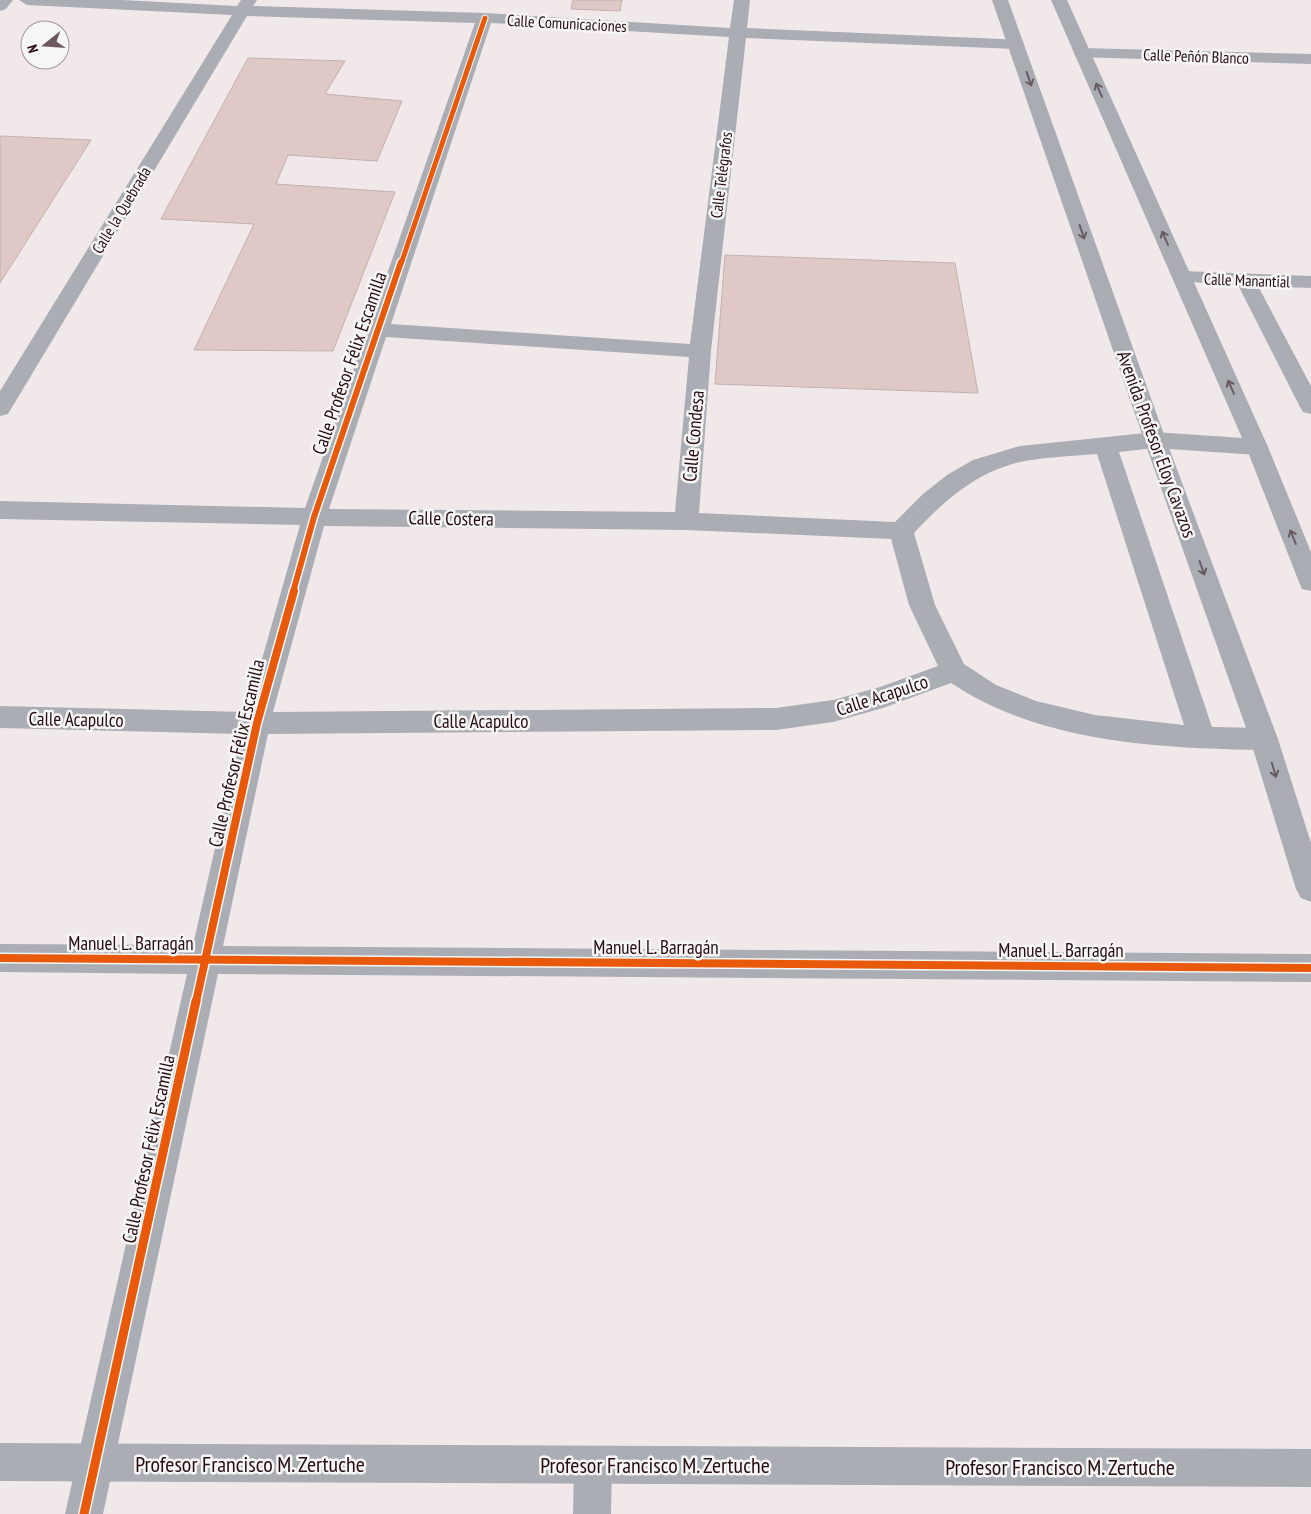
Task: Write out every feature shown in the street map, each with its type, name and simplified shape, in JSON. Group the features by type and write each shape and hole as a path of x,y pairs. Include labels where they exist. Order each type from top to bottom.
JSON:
{"main road":[{"name":"Avenida Profesor Eloy Cavazos","path":"1000,0 1155,440 1264,739 1311,889"},
{"path":"1059,0 1257,447 1311,582"}],"street":[{"path":"0,6 5,0"},
{"name":"Calle Comunicaciones","path":"27,0 246,6 739,32 1016,44"},
{"name":"Calle Telégrafos","path":"700,351 742,0"},
{"name":"Calle la Quebrada","path":"0,409 246,6"},
{"name":"Calle Profesor Félix Escamilla","path":"84,1514 97,1464 257,723 314,517 485,18"},
{"name":"Calle Peñón Blanco","path":"1082,53 1311,59"},
{"name":"Calle Manantial","path":"1183,277 1311,282"},
{"path":"1245,280 1311,407"},
{"path":"377,330 700,351"},
{"name":"Calle Condesa","path":"686,521 700,351"},
{"path":"901,531 931,500 955,481 981,466 1020,454 1155,440 1257,447"},
{"path":"1105,444 1202,738"},
{"name":"Calle Costera","path":"0,510 314,517 686,521 901,531"},
{"name":"Calle Acapulco","path":"0,717 257,723 776,719 833,711 883,697 954,671 922,605 901,531"},
{"path":"954,671 988,693 1032,711 1095,726 1202,738 1264,739"},
{"name":"Manuel L. Barragán","path":"0,958 1311,968"},
{"name":"Profesor Francisco M. Zertuche","path":"0,1462 97,1464 1311,1468"},
{"path":"592,1514 593,1465"}],"building":[{"path":"573,0 622,0 620,11 571,9"},
{"path":"248,58 345,61 325,94 402,101 377,161 288,155 276,184 395,192 333,351 194,350 254,224 161,219"},
{"path":"0,136 91,140 0,283"},
{"path":"725,255 955,263 978,393 715,384"}],"cycle path":[{"path":"84,1514 257,723 314,517 485,18"},
{"path":"0,958 1311,968"}]}
